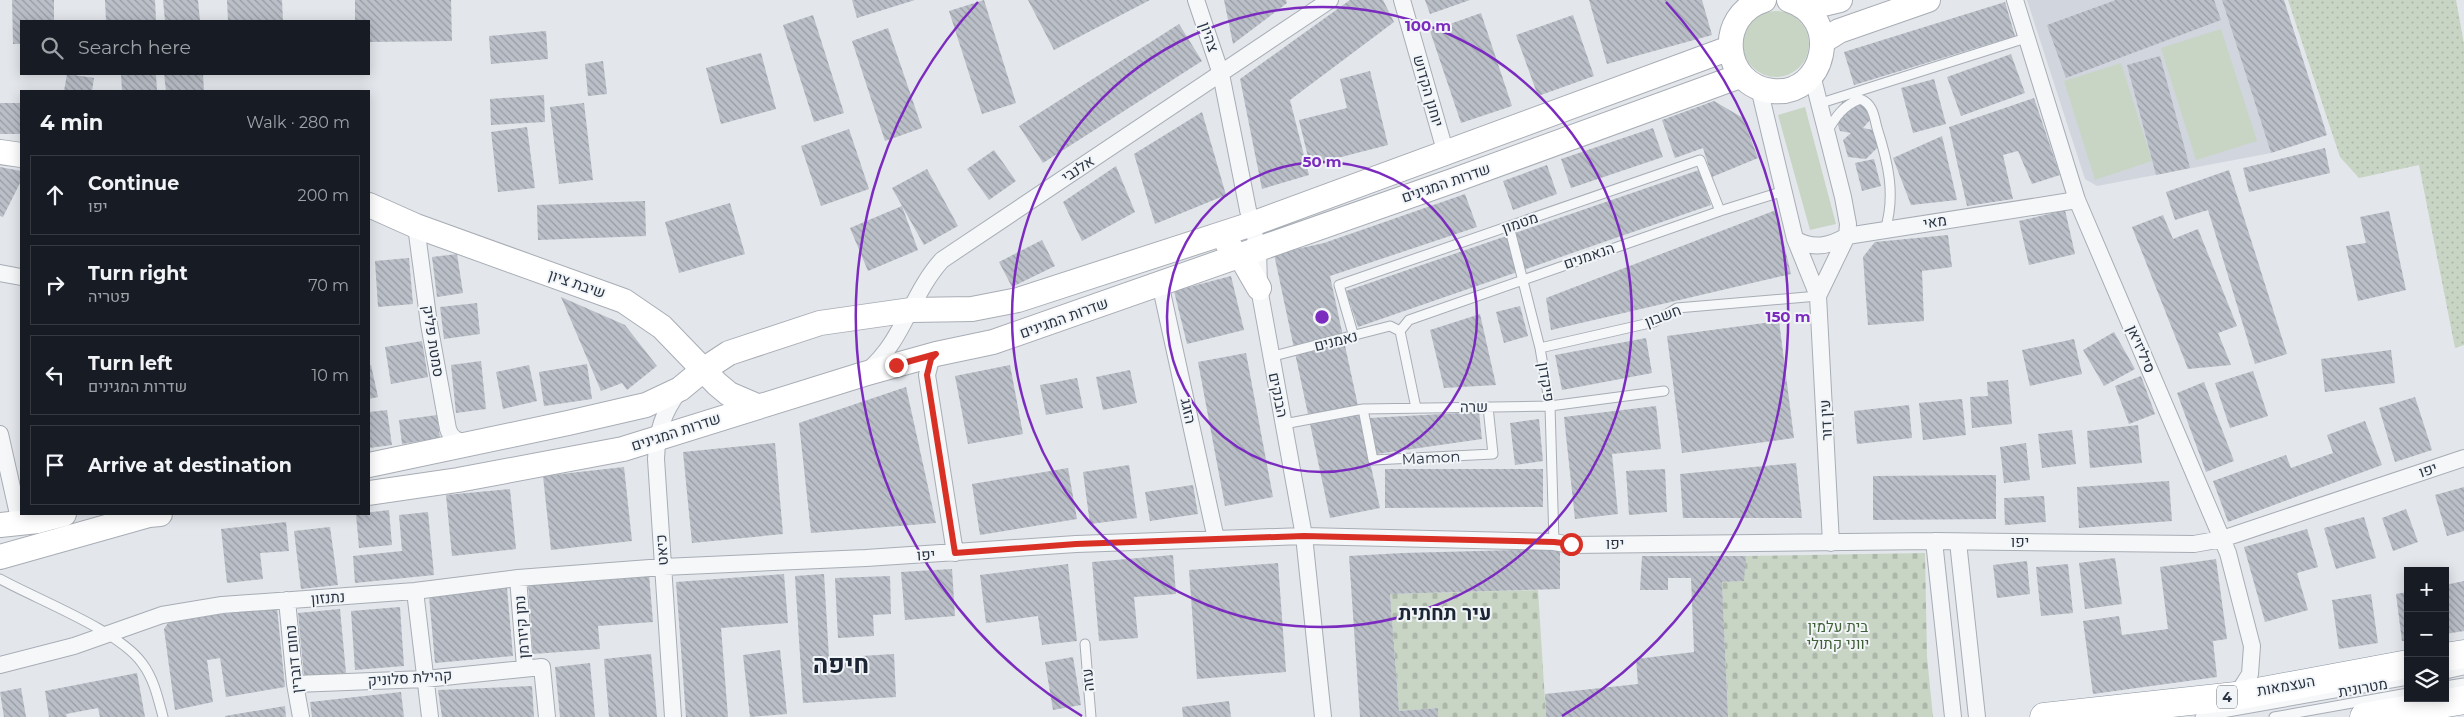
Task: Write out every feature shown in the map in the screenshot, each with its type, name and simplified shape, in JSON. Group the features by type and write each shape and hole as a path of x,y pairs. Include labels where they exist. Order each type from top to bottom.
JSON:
{"highway":[{"path":"2449,656 2464,654"},
{"name":"העצמאות","path":"2044,717 2236,696 2404,665"},
{"path":"2364,717 2464,700"}],"street":[{"name":"צהיון","path":"1196,0 1221,74"},
{"name":"אלנבי","path":"864,374 889,348 929,274 942,260 1330,0"},
{"name":"יוחנן הקדוש","path":"1402,0 1446,154"},
{"path":"1764,0 1745,10 1737,10 1731,34 1730,48 1732,62 1750,82 1773,91 1788,90 1801,84 1812,75 1820,59 1823,41 1820,28 1797,4"},
{"path":"1797,4 1840,0"},
{"path":"1823,41 1839,31 1928,0"},
{"name":"סיליזיאן","path":"2015,0 2078,200 2222,539 2233,571 2252,646 2250,674 2236,696"},
{"name":"שדרות המגינים","path":"370,465 629,410 661,399 680,389 703,370 729,353 820,323 911,310 952,311 1003,304 1252,224 1730,48"},
{"path":"1221,74 1252,224 1248,251 1259,288"},
{"name":"עין דור","path":"1812,75 1846,209 1847,236 1818,296"},
{"name":"שדרות המגינים","path":"370,493 458,480 623,449 864,374 936,354 986,344 1022,333 1248,251 1472,174 1750,82"},
{"name":"עין דור","path":"1750,82 1784,191 1795,239 1818,296 1831,543"},
{"path":"0,152 20,155"},
{"name":"מאי","path":"1795,239 1803,244 1816,246 1836,242 1847,236 2078,200"},
{"name":"שיבת ציון","path":"370,205 416,226 624,301 662,327 729,394 757,406"},
{"name":"סמטת פליק","path":"416,226 429,324 448,429 452,437 457,441 469,444"},
{"path":"1214,236 1226,243 1248,251"},
{"path":"0,273 20,277"},
{"name":"הזגג","path":"1160,283 1216,538"},
{"name":"הבנקים","path":"1259,288 1304,536 1323,717"},
{"path":"936,354 931,359 927,375 955,553"},
{"name":"כיאט","path":"673,717 656,439 666,408 680,389"},
{"path":"0,434 10,524 59,515"},
{"name":"יפו","path":"663,567 955,553 1076,544 1304,536 1571,544 1934,541 2167,545 2222,539 2464,458"},
{"path":"0,557 149,515"},
{"path":"1934,541 1953,717"},
{"path":"1958,542 1977,717"},
{"name":"נתנזון","path":"0,665 74,646 162,615 222,605 415,591 518,578 663,567"},
{"name":"נתן קיזרמן","path":"518,578 525,667 542,667 547,717"},
{"path":"415,591 430,717"},
{"name":"נחום דוברין","path":"287,600 295,684 301,717"},
{"name":"קהילת סלוניק","path":"295,684 425,679 525,667"}],"lane":[{"path":"1818,104 2026,38"},
{"path":"1827,132 1838,113 1850,103 1860,99 1871,106 1888,162 1890,215 1885,230"},
{"name":"מטמון","path":"1354,337 1339,285 1700,160 1720,211"},
{"name":"הנאמנים","path":"1400,331 1409,320 1720,211 1784,191"},
{"name":"פיקדון","path":"1510,226 1540,348 1550,406 1554,542"},
{"name":"חשבון","path":"1540,348 1654,322 1678,308 1818,296"},
{"name":"נאמנים","path":"1270,357 1354,337 1390,326 1400,331"},
{"path":"1400,331 1416,408"},
{"name":"שרה","path":"1284,424 1363,409 1550,406 1664,391"},
{"name":"Mamon","path":"1363,409 1373,460 1492,454 1488,407"},
{"path":"0,579 123,644 142,663 156,692 163,717"},
{"name":"עזה","path":"1084,644 1091,717"},
{"path":"2449,673 2464,670"},
{"name":"מטרונית","path":"2200,717 2404,681"},
{"path":"2449,685 2464,683"},
{"name":"מטרונית","path":"2274,717 2404,694"}],"shaded area":[{"path":"2027,0 2222,0 2271,153 2097,186 2085,179"}],"green space":[{"path":"2288,0 2456,0 2464,44 2464,345 2455,348 2419,165 2359,178 2340,157"},
{"path":"1776,11 1789,14 1799,21 1806,31 1809,44 1806,57 1799,67 1789,74 1776,77 1763,74 1753,67 1746,57 1743,44 1746,31 1753,21 1763,14"},
{"path":"2221,29 2257,141 2196,160 2161,48"},
{"path":"2121,63 2152,161 2095,180 2064,81"},
{"path":"1805,107 1836,224 1810,230 1778,115"},
{"name":"בית עלמין יווני קתולי","path":"1925,553 1927,657 1933,717 1728,717 1722,582 1743,581 1746,556"},
{"path":"1538,590 1546,717 1438,717 1437,708 1399,711 1390,594"}],"building":[{"path":"12,0 54,0 54,20 20,20 20,44 13,44"},
{"path":"105,0 155,0 156,20 106,20"},
{"path":"163,0 198,0 200,20 165,20"},
{"path":"227,0 282,0 283,20 228,20"},
{"path":"355,0 451,0 452,41 370,42 370,20 355,20"},
{"path":"852,0 915,0 857,18"},
{"path":"984,0 1016,103 982,114 949,11"},
{"path":"1028,0 1150,0 1054,50"},
{"path":"1224,0 1286,0 1287,3 1233,44"},
{"path":"1350,0 1383,0 1394,22 1290,100 1309,175 1262,189 1240,79"},
{"path":"1425,0 1470,0 1430,14"},
{"path":"1589,0 1702,0 1712,35 1607,64"},
{"path":"2116,0 2214,0 2221,20 2066,78 2047,25"},
{"path":"2222,0 2284,0 2327,135 2271,153"},
{"path":"2005,2 2015,36 1854,85 1844,52"},
{"path":"1481,13 1512,106 1461,123 1430,31"},
{"path":"813,15 844,113 814,122 783,25"},
{"path":"1573,15 1594,76 1538,96 1516,35"},
{"path":"1179,24 1202,61 1043,163 1019,126"},
{"path":"888,28 922,128 885,141 852,41"},
{"path":"546,31 548,59 491,64 489,36"},
{"path":"761,53 776,109 721,124 706,68"},
{"path":"2011,54 2025,93 1961,116 1947,77"},
{"path":"2160,56 2190,168 2156,175 2127,65"},
{"path":"603,61 607,94 588,96 585,64"},
{"path":"1370,71 1388,145 1310,165 1299,120 1347,108 1340,79"},
{"path":"67,75 94,78 92,90 64,90"},
{"path":"121,75 156,75 157,90 122,90"},
{"path":"164,75 203,75 204,90 166,90"},
{"path":"1934,79 1946,124 1913,133 1901,88"},
{"path":"544,95 545,122 491,125 490,99"},
{"path":"1846,97 1864,103 1870,120 1863,128 1873,130 1879,146 1866,159 1848,157 1843,140 1851,133 1840,131 1834,113"},
{"path":"2034,98 2060,175 2032,184 2018,151 2003,155 2013,199 1967,206 1949,127"},
{"path":"1714,101 1743,118 1758,158 1712,177 1703,148 1675,158 1662,120"},
{"path":"0,103 20,103 20,134 0,134"},
{"path":"584,103 593,180 559,184 550,107"},
{"path":"1202,112 1226,195 1155,224 1134,154"},
{"path":"527,127 535,188 498,192 491,132"},
{"path":"1653,128 1663,157 1571,188 1561,159"},
{"path":"849,129 869,189 821,206 801,146"},
{"path":"1942,136 1957,200 1911,205 1893,158"},
{"path":"2325,148 2330,173 2249,192 2243,168"},
{"path":"994,150 1016,181 989,200 967,169"},
{"path":"1874,159 1881,186 1862,191 1855,163"},
{"path":"1547,165 1557,194 1513,210 1503,181"},
{"path":"1116,166 1135,212 1082,241 1063,202"},
{"path":"0,167 20,171 20,183 3,217 0,216"},
{"path":"927,169 958,226 924,245 892,188"},
{"path":"1699,170 1711,205 1358,327 1346,291"},
{"path":"2229,170 2287,354 2255,364 2208,210 2175,220 2166,192"},
{"path":"1465,194 1477,227 1330,276 1380,508 1330,518 1274,254 1324,243"},
{"path":"645,201 646,236 538,240 537,205"},
{"path":"730,203 745,254 679,273 665,222"},
{"path":"902,206 918,250 868,271 850,228"},
{"path":"1776,210 1791,274 1551,330 1546,298"},
{"path":"2065,210 2075,254 2029,265 2019,221"},
{"path":"2389,211 2406,290 2358,301 2346,246 2366,243 2360,217"},
{"path":"2163,215 2173,239 2198,229 2237,326 2218,333 2231,365 2188,369 2132,227"},
{"path":"1948,235 1952,267 1922,271 1924,321 1868,325 1863,257 1875,242"},
{"path":"1042,240 1055,266 1012,287 999,262"},
{"path":"457,254 463,293 437,297 432,257"},
{"path":"409,258 413,304 378,307 375,261"},
{"path":"1231,276 1244,330 1187,344 1174,291"},
{"path":"561,297 625,325 657,366 627,390 622,383 601,391"},
{"path":"477,303 480,334 444,339 440,307"},
{"path":"1520,306 1528,336 1504,343 1496,312"},
{"path":"1480,314 1496,385 1444,388 1430,330"},
{"path":"1779,321 1794,438 1682,453 1667,336"},
{"path":"2114,332 2135,369 2104,386 2083,350"},
{"path":"1646,338 1652,373 1562,390 1555,355"},
{"path":"2074,339 2082,374 2030,386 2022,350"},
{"path":"422,341 428,377 391,384 385,347"},
{"path":"2391,350 2395,383 2325,392 2321,359"},
{"path":"1246,353 1273,497 1225,506 1198,362"},
{"path":"481,361 486,409 456,413 451,365"},
{"path":"587,364 592,399 544,406 539,372"},
{"path":"370,365 371,365 378,397 370,399"},
{"path":"529,365 537,401 503,409 496,372"},
{"path":"1010,365 1023,434 968,444 955,376"},
{"path":"1130,370 1137,403 1103,410 1096,377"},
{"path":"2253,371 2268,416 2230,428 2215,383"},
{"path":"2141,376 2155,414 2129,424 2115,386"},
{"path":"1077,378 1083,408 1046,415 1040,385"},
{"path":"2008,380 2012,424 1972,428 1970,397 1988,396 1987,382"},
{"path":"2204,382 2234,461 2206,472 2177,393"},
{"path":"906,387 936,523 811,533 799,423"},
{"path":"2415,397 2432,450 2395,462 2379,408"},
{"path":"1962,399 1966,435 1923,440 1919,403"},
{"path":"1909,405 1912,438 1857,444 1854,411"},
{"path":"1656,406 1661,449 1612,454 1618,514 1575,519 1564,417"},
{"path":"387,410 392,445 370,448 370,412"},
{"path":"1479,412 1482,439 1377,454 1369,418"},
{"path":"437,415 440,438 402,444 399,420"},
{"path":"1539,419 1543,461 1515,465 1510,423"},
{"path":"2365,421 2382,465 2228,522 2213,481 2286,455 2291,468 2333,453 2327,435"},
{"path":"2138,425 2142,463 2090,468 2087,431"},
{"path":"2072,430 2076,464 2042,468 2038,434"},
{"path":"775,443 783,534 692,543 683,452"},
{"path":"2026,443 2030,480 2004,483 2000,447"},
{"path":"1796,463 1802,518 1683,518 1680,474"},
{"path":"1129,465 1137,518 1090,524 1083,472"},
{"path":"624,467 632,541 551,550 543,476"},
{"path":"1068,468 1077,519 980,535 972,484"},
{"path":"1385,469 1543,469 1543,507 1385,508"},
{"path":"1665,469 1667,512 1629,515 1626,471"},
{"path":"1996,475 1996,519 1873,520 1873,476"},
{"path":"2169,481 2172,521 2079,528 2077,487"},
{"path":"1193,485 1198,514 1150,521 1145,492"},
{"path":"2464,487 2464,531 2447,536 2435,495"},
{"path":"510,489 516,549 452,556 446,495"},
{"path":"2044,496 2046,522 2005,525 2004,498"},
{"path":"2406,509 2418,542 2393,551 2382,518"},
{"path":"389,510 392,545 359,548 356,515 370,515 370,512"},
{"path":"428,512 434,575 355,583 353,556 402,551 399,515"},
{"path":"2364,517 2376,558 2336,569 2324,528"},
{"path":"286,522 289,551 260,553 263,579 227,583 221,529"},
{"path":"330,527 338,585 301,589 294,531"},
{"path":"2307,529 2318,567 2297,573 2308,610 2265,622 2244,547"},
{"path":"1560,549 1560,589 1390,594 1399,711 1438,708 1438,717 1360,717 1349,556"},
{"path":"1173,555 1176,594 1134,597 1138,638 1099,641 1092,562"},
{"path":"1642,556 1746,556 1744,581 1722,582 1728,717 1546,717 1545,694 1638,684 1636,659 1694,652 1691,578 1668,578 1668,590 1640,590"},
{"path":"2115,558 2122,604 2085,609 2079,563"},
{"path":"2216,559 2227,639 2213,641 2217,677 2093,694 2083,621 2119,616 2122,635 2168,629 2160,567"},
{"path":"2027,561 2030,594 1997,598 1993,565"},
{"path":"1278,563 1286,672 1197,679 1189,570"},
{"path":"1068,564 1077,641 1042,645 1038,616 986,623 980,575"},
{"path":"2068,564 2073,613 2041,616 2036,567"},
{"path":"952,569 955,616 905,620 901,572"},
{"path":"649,574 653,622 598,626 600,649 533,654 528,584"},
{"path":"784,574 788,623 721,628 728,717 686,717 676,582"},
{"path":"824,574 829,658 894,654 896,697 803,703 795,576"},
{"path":"890,576 891,614 873,615 874,636 838,638 835,578"},
{"path":"2464,581 2464,631 2449,633 2449,612 2449,584"},
{"path":"507,588 513,656 435,663 429,596"},
{"path":"2404,593 2404,641 2402,641 2396,594"},
{"path":"2371,594 2378,643 2339,649 2332,600"},
{"path":"400,607 404,666 355,670 351,611"},
{"path":"277,608 285,687 226,697 220,658 207,660 213,702 175,710 164,629 170,620"},
{"path":"340,609 346,673 304,677 298,613"},
{"path":"780,650 787,714 750,717 743,655"},
{"path":"651,654 657,717 609,717 604,659"},
{"path":"1073,657 1081,705 1053,710 1045,662"},
{"path":"590,663 595,717 560,717 555,667"},
{"path":"137,673 145,717 100,717 98,708 66,714 67,717 49,717 45,691"},
{"path":"532,686 534,717 442,717 438,690"},
{"path":"21,688 26,717 4,717 0,692"},
{"path":"401,692 404,717 312,717 310,702"},
{"path":"1229,701 1231,717 1183,717 1182,707"},
{"path":"285,706 286,717 225,717 225,716"}],"district":[{"name":"עיר תחתית","path":"1445,613"},
{"name":"חיפה","path":"841,664"}],"route":[{"path":"896,365 936,354 928,366 927,375 955,553 1076,544 1304,536 1435,538 1571,544"}]}
